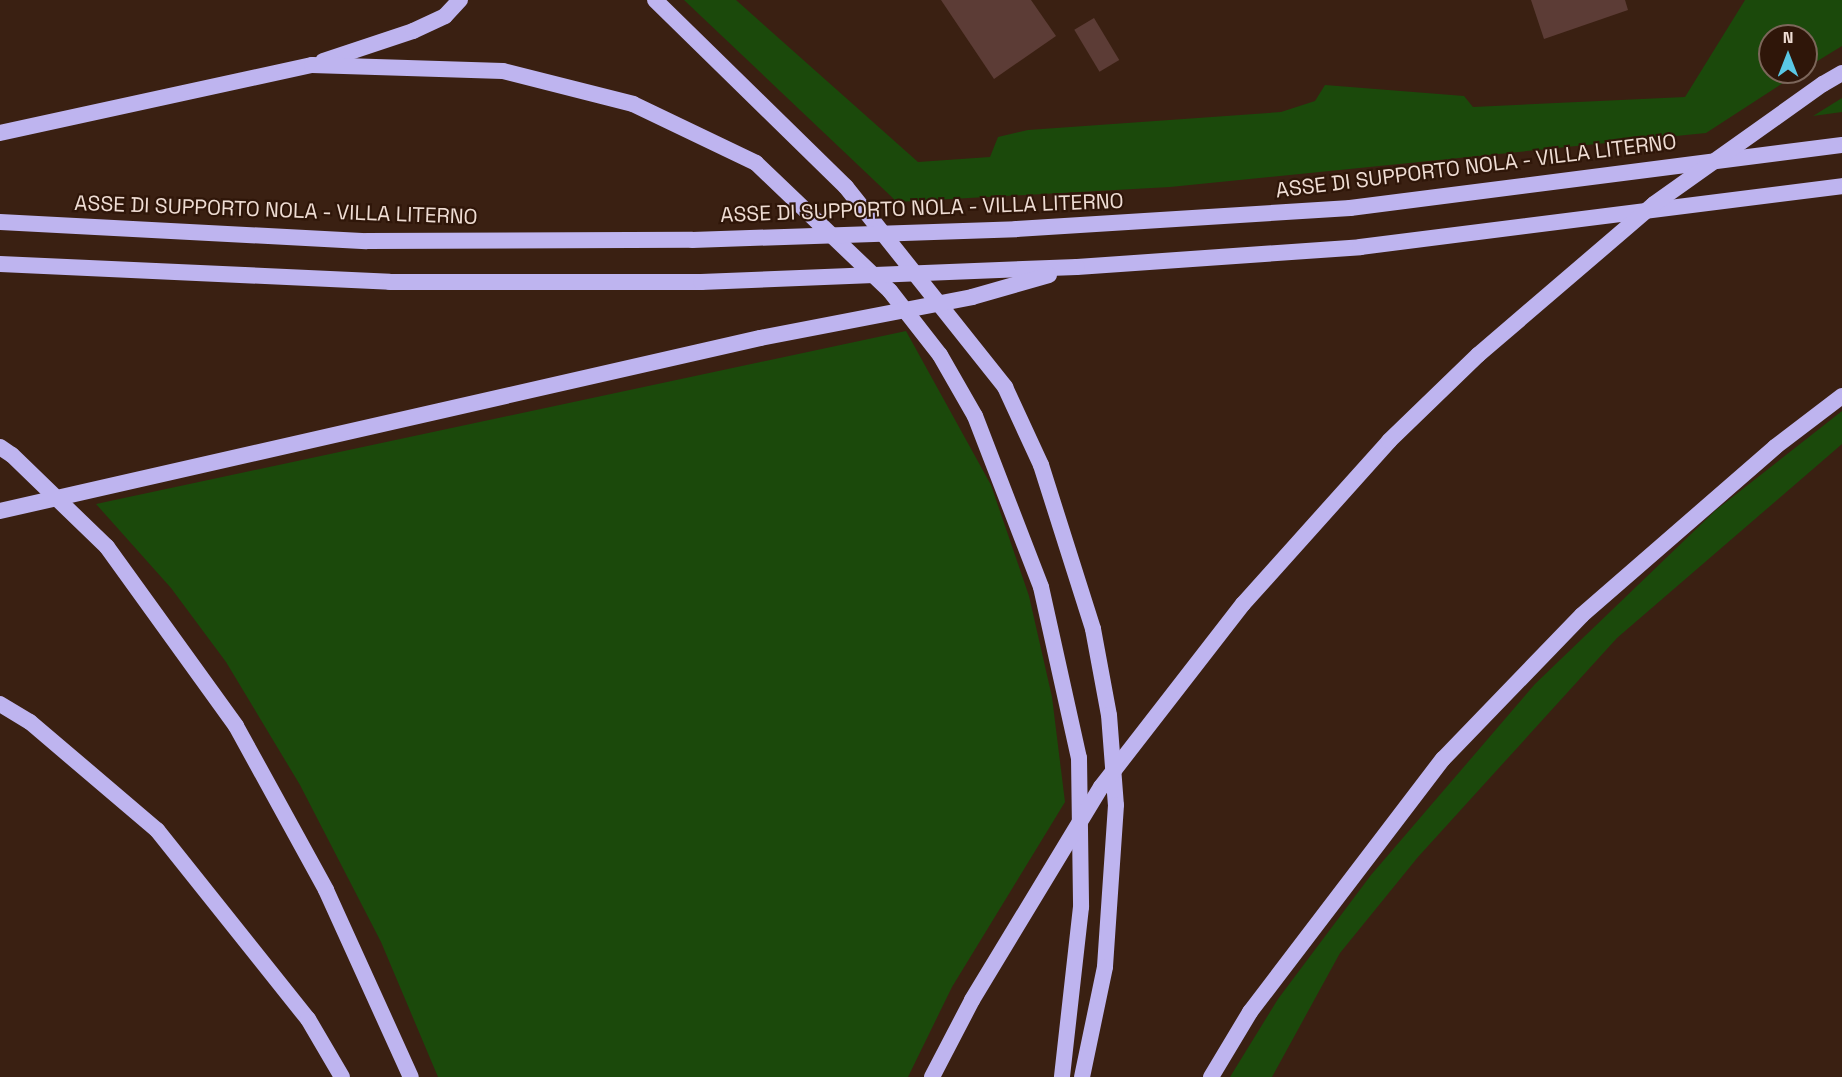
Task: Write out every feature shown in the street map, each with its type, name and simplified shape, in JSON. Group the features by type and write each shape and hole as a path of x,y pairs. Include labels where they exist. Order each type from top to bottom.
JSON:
{"highway":[{"path":"0,133 312,65 413,31 444,16 460,0"},
{"path":"655,0 846,187 1005,387 1041,465 1093,629 1109,715 1116,806 1105,966 1082,1077"},
{"path":"312,65 503,71 633,104 756,163 890,291 940,355 975,416 1041,587 1079,758 1081,907 1062,1077"},
{"path":"932,1077 972,1000 1101,787 1243,604 1389,441 1478,355 1654,204 1823,84 1842,73"},
{"name":"ASSE DI SUPPORTO NOLA - VILLA LITERNO","path":"0,222 367,241 692,240 1016,229 1350,208 1842,145"},
{"path":"0,264 390,282 700,282 1077,267 1360,247 1842,186"},
{"path":"0,511 760,338 972,297 1077,267"},
{"path":"1211,1077 1250,1012 1443,759 1582,615 1774,447 1842,396"},
{"path":"6,451 107,547 236,726 326,890 411,1077"},
{"path":"0,704 30,722 157,830 308,1019 342,1077"}],"green space":[{"path":"684,0 736,0 918,162 990,157 998,137 1028,130 1281,112 1315,101 1325,85 1464,96 1473,107 1685,97 1745,0 1842,0 1842,46 1818,61 1818,24 1758,24 1758,84 1782,84 1706,133 1170,187 897,202"},
{"path":"1842,98 1842,112 1813,116"},
{"path":"906,331 991,485 1029,596 1052,697 1065,802 952,987 908,1077 438,1077 381,942 300,785 226,662 171,588 96,504"},
{"path":"1842,411 1842,444 1617,638 1418,857 1340,953 1272,1077 1230,1077 1278,999 1371,875 1535,684 1716,510"}],"building":[{"path":"941,0 1031,0 1056,36 994,79"},
{"path":"1531,0 1625,0 1628,10 1544,39"},
{"path":"1094,18 1119,60 1100,72 1074,30"}]}
